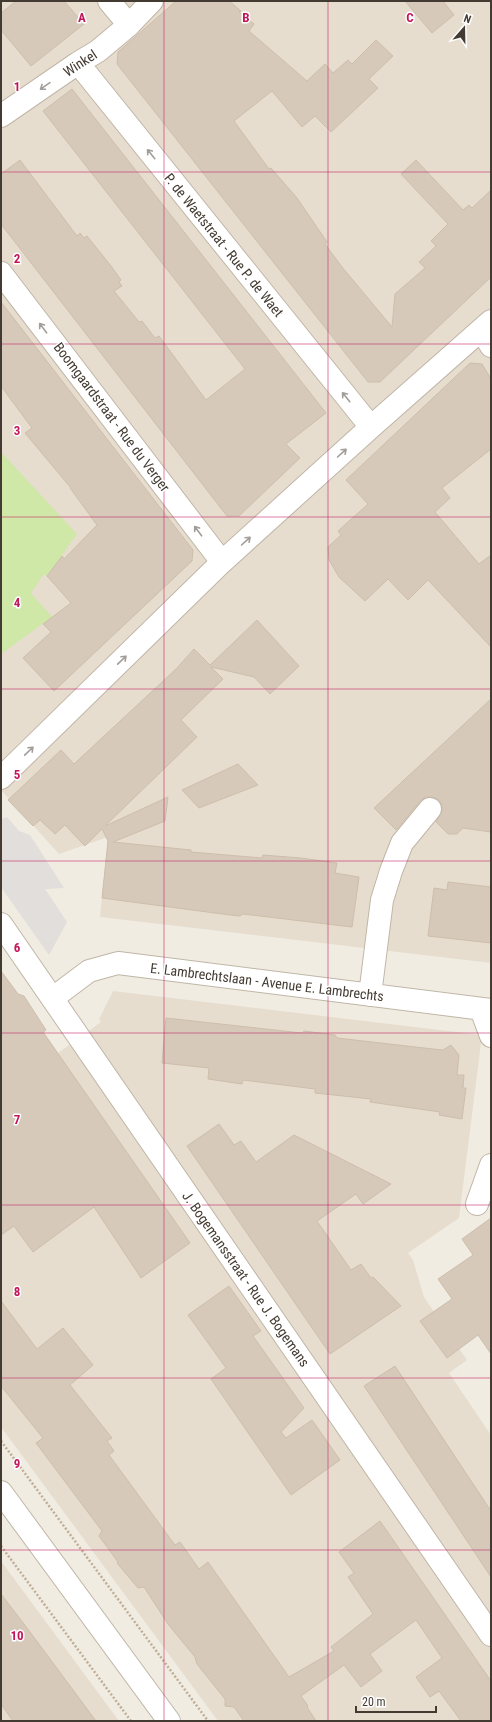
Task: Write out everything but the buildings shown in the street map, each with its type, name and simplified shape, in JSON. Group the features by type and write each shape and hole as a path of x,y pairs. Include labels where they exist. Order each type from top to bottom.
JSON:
{"street":[{"path":"109,1 129,25"},
{"name":"Winkel","path":"1,116 78,63 98,52 129,25 152,1"},
{"name":"P. de Waetstraat - Rue P. de Waet","path":"78,63 371,427"},
{"name":"Boomgaardstraat - Rue du Verger","path":"1,272 222,562"},
{"path":"1,778 222,562 371,427 488,332"},
{"path":"370,995 382,900 391,871 402,843 430,809"},
{"name":"J. Bogemansstraat - Rue J. Bogemans","path":"1,924 491,1635"},
{"name":"E. Lambrechtslaan - Avenue E. Lambrechts","path":"53,998 89,971 118,963 486,1009"},
{"path":"486,1009 491,1036"},
{"path":"477,1204 491,1165"},
{"path":"1,1492 169,1721"}],"path":[{"path":"1,1441 208,1721"},
{"path":"1,1546 131,1721"}],"shaded area":[{"path":"1,1 491,1 491,963 100,917 108,837 59,854 1,790"},
{"path":"7,817 19,831 30,835 64,888 45,889 67,922 49,955 1,887 1,819"},
{"path":"1,978 21,999 24,996 46,1030 43,1032 58,1053 101,1022 99,1019 113,991 482,1035 459,1218 408,1253 413,1260 424,1297 467,1360 449,1373 491,1435 491,1721 218,1721 1,1427"},
{"path":"1,1561 119,1721 1,1721"}],"green space":[{"path":"1,452 77,534 47,576 44,574 31,593 52,617 1,654"}]}
